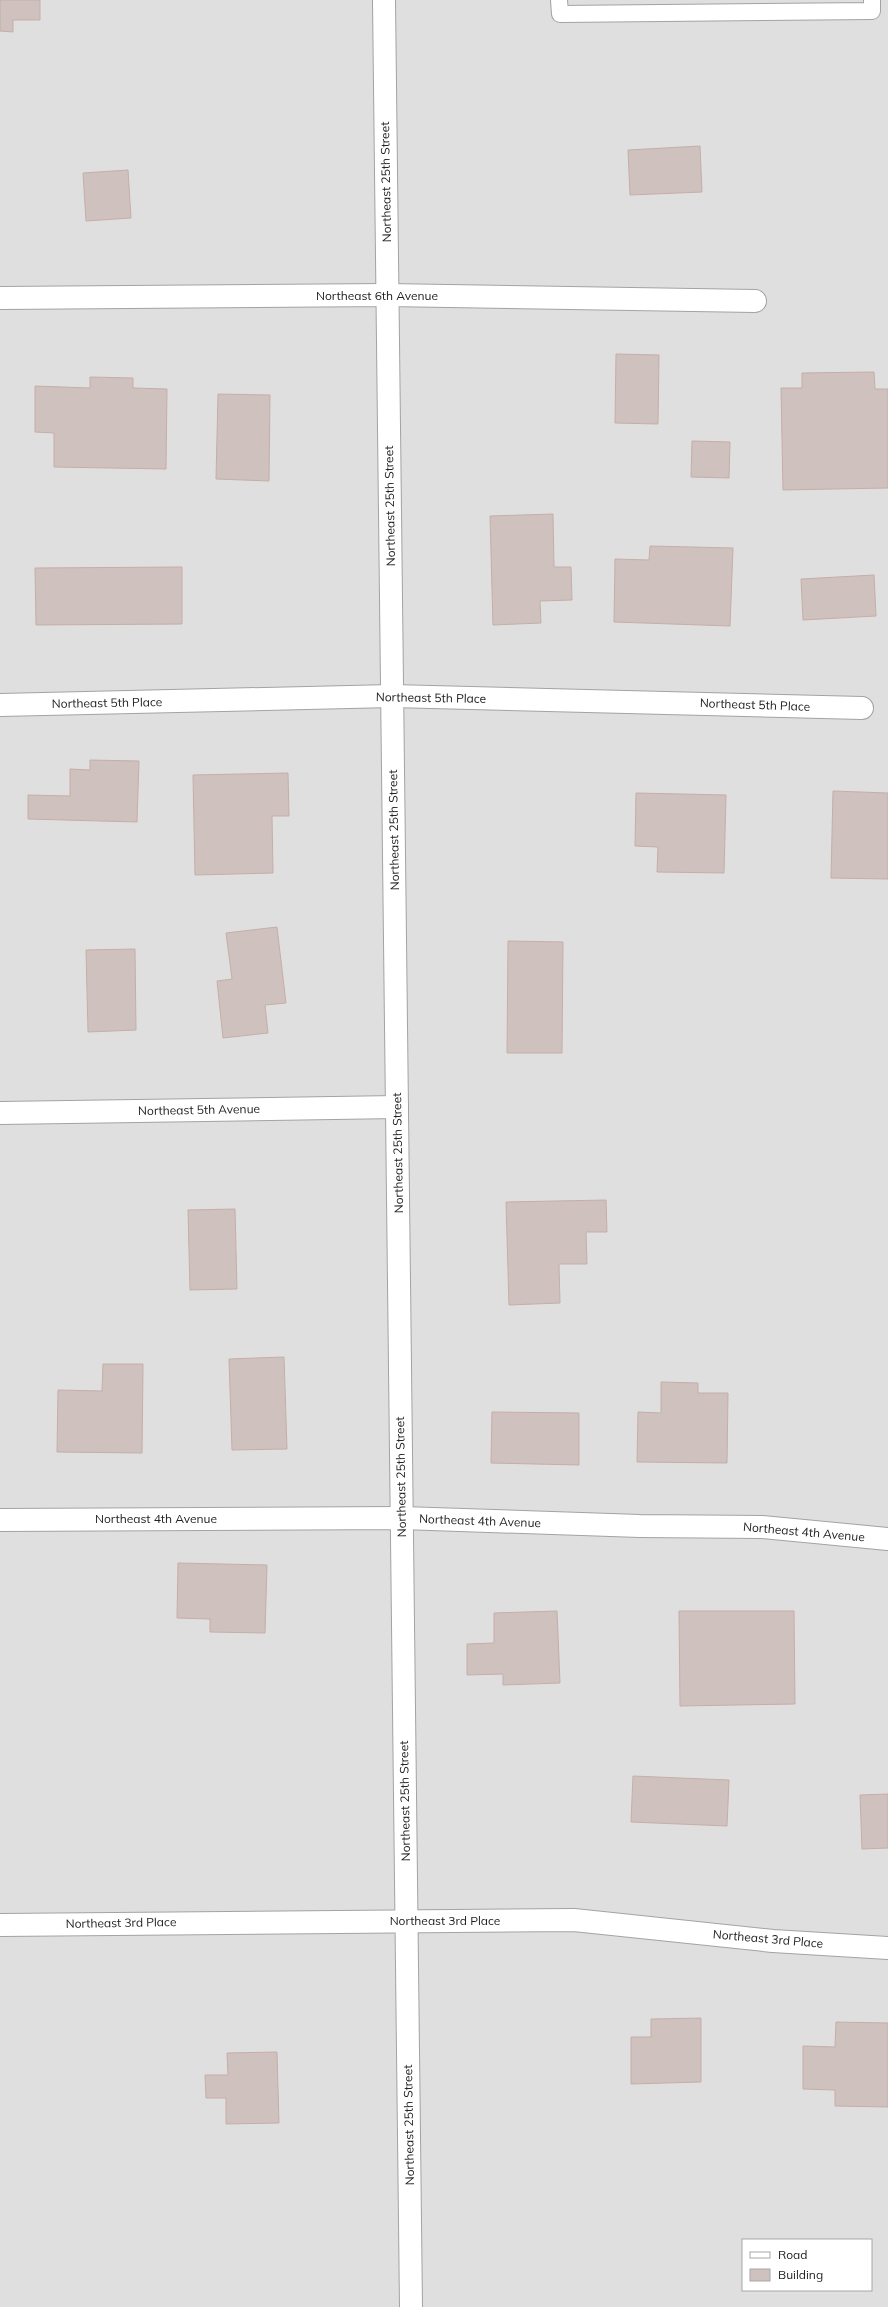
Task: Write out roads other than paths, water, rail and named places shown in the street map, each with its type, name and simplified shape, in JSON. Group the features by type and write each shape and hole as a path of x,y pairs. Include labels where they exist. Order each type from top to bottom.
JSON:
{"street":[{"name":"Northeast 25th Street","path":"384,0 411,2307"},
{"name":"Northeast 6th Avenue","path":"0,298 387,295 755,301"},
{"name":"Northeast 5th Place","path":"0,705 392,696 862,708"},
{"name":"Northeast 5th Avenue","path":"0,1113 397,1107"},
{"name":"Northeast 4th Avenue","path":"0,1520 402,1518 762,1527 888,1539"},
{"name":"Northeast 3rd Place","path":"0,1925 574,1920 773,1941 888,1948"}],"lane":[{"path":"559,0 560,14 872,11 872,0"}]}
